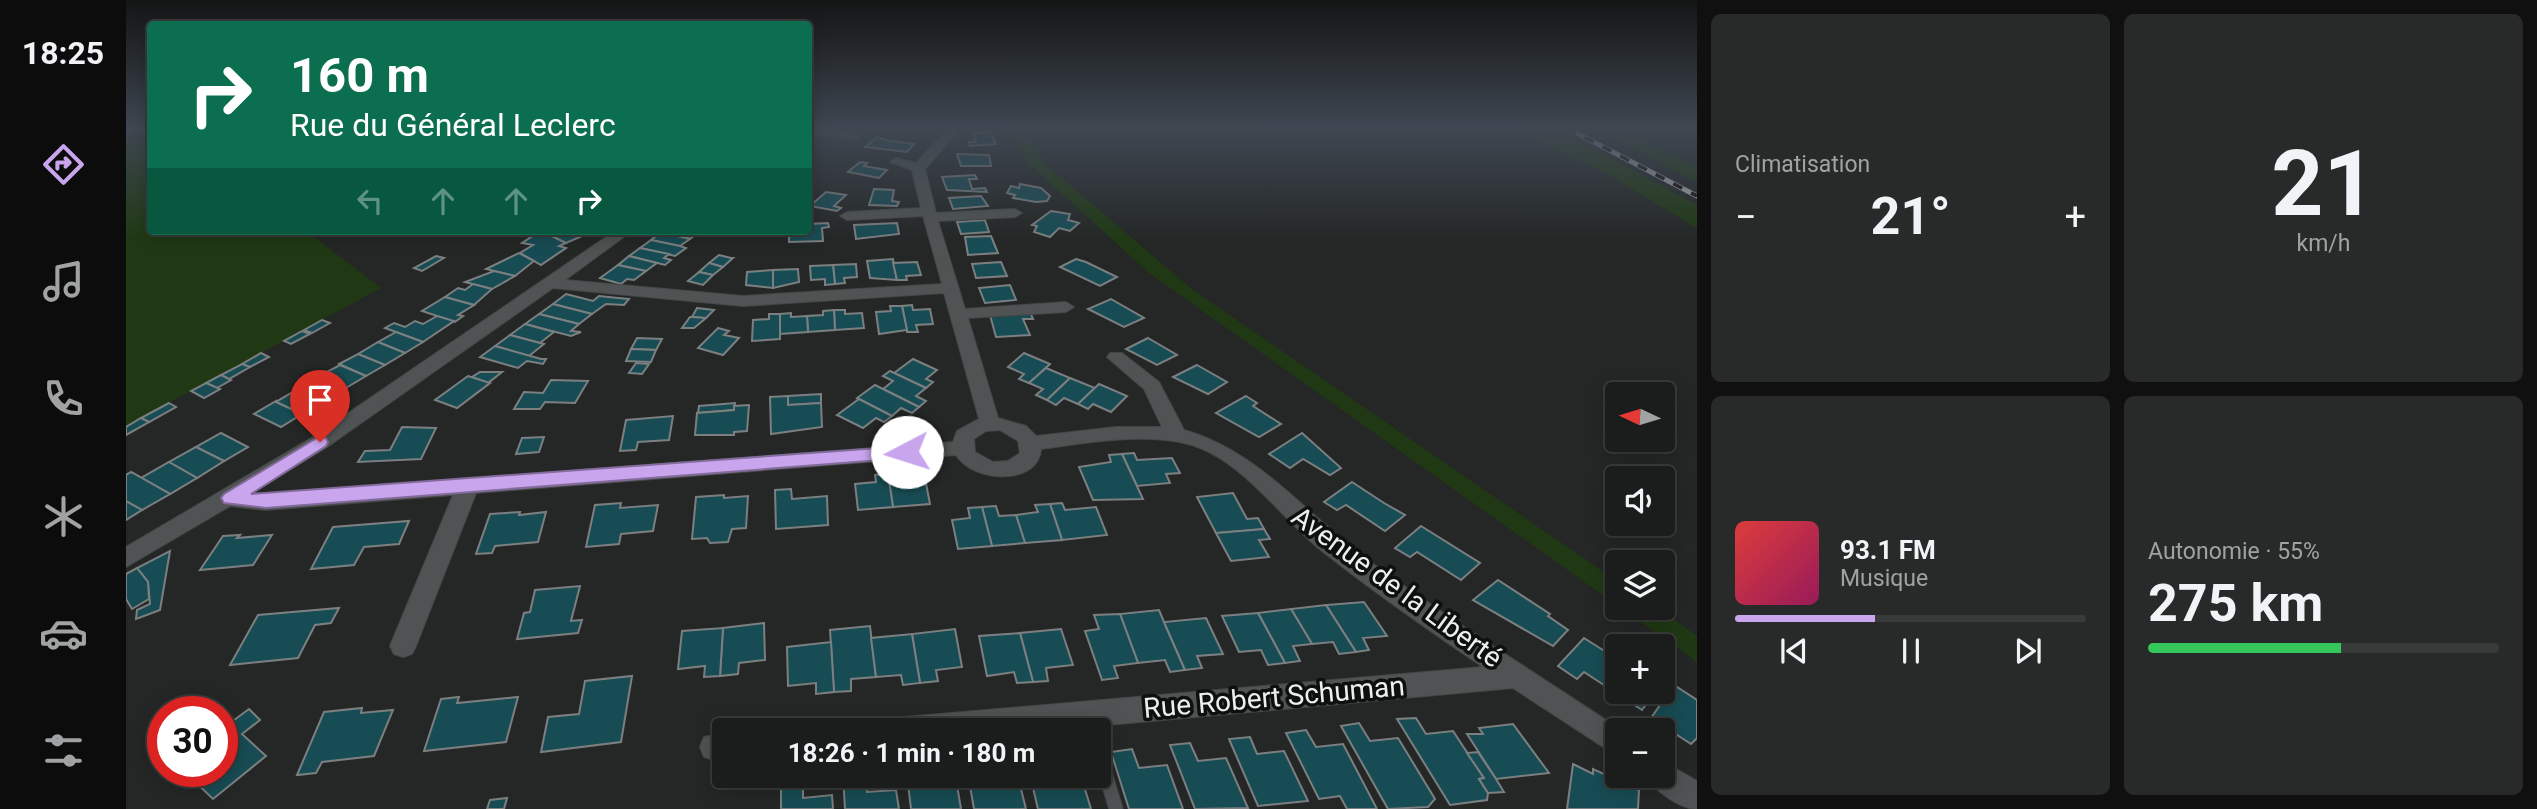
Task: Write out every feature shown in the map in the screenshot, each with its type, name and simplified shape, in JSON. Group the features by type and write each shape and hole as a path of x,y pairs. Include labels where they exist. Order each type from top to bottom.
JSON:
{"street":[{"path":"910,166 919,168"},
{"path":"921,166 918,175 990,423"},
{"path":"848,216 1015,213"},
{"path":"126,558 331,435 619,235"},
{"path":"551,283 743,301 951,288"},
{"path":"958,314 1066,307"},
{"path":"1116,358 1152,386 1177,436"},
{"path":"990,423 1019,430 1030,443 1030,456 1025,462 998,470 978,465 962,448 968,431 990,423"},
{"name":"Avenue de la Liberté","path":"1030,443 1138,434 1177,436 1200,441 1241,464 1328,543 1605,735"},
{"path":"230,498 266,502 962,448"},
{"path":"403,646 468,486"},
{"name":"Rue Robert Schuman","path":"1111,720 1518,676"},
{"path":"1675,784 1697,799"}],"lane":[{"path":"1110,788 1116,809"}],"green space":[{"path":"126,166 147,166 147,235 311,235 381,288 126,426"},
{"path":"1031,166 1047,166 1193,290 1605,573 1605,596 1149,273"},
{"path":"1590,166 1624,166 1697,205 1697,228"},
{"path":"1665,166 1697,166 1697,182"},
{"path":"1638,620 1674,620 1697,636 1697,662 1675,646 1675,634 1658,634"}],"building":[{"path":"855,166 887,170 879,178 848,172"},
{"path":"975,175 977,179 969,179 972,189 985,188 987,192 947,190 942,177"},
{"path":"1020,184 1041,188 1050,196 1047,201 1036,202 1013,198 1015,195 1007,193 1011,186 1019,188"},
{"path":"874,189 894,190 892,201 899,202 897,206 869,205"},
{"path":"826,192 846,195 834,206 841,208 837,211 812,204"},
{"path":"981,196 988,206 953,209 949,198"},
{"path":"1051,211 1070,214 1068,220 1079,223 1070,231 1059,228 1050,237 1034,232 1037,226 1032,225"},
{"path":"985,220 989,232 961,234 957,222"},
{"path":"828,223 829,227 822,228 823,241 789,242 789,235 812,235 812,224"},
{"path":"897,223 899,234 856,239 854,225"},
{"path":"527,235 550,235 566,243 559,246 566,248 541,265 520,253 533,245 522,243 531,237"},
{"path":"550,235 585,235 566,243"},
{"path":"657,235 690,239 680,246 651,240"},
{"path":"676,235 695,235 690,239"},
{"path":"991,236 998,253 968,255 965,237"},
{"path":"651,240 686,248 675,256 640,248"},
{"path":"640,248 669,254 664,258 671,260 665,265 629,256"},
{"path":"519,253 534,261 515,276 486,269"},
{"path":"719,255 733,258 723,267 709,263"},
{"path":"436,256 444,258 422,271 414,268"},
{"path":"629,256 657,263 646,271 618,265"},
{"path":"893,259 897,280 870,278 867,261"},
{"path":"1076,259 1117,277 1100,286 1060,267"},
{"path":"917,262 921,275 897,280 893,263"},
{"path":"1001,262 1007,276 976,278 972,264"},
{"path":"709,263 723,267 713,275 699,272"},
{"path":"856,264 857,277 844,278 845,283 835,284 833,265"},
{"path":"618,265 646,271 634,280 627,279 621,284 600,278"},
{"path":"833,265 835,284 825,285 825,279 811,280 810,266"},
{"path":"798,269 799,282 773,288 773,270"},
{"path":"773,270 773,288 746,285 747,272"},
{"path":"494,271 515,276 492,289 465,282"},
{"path":"699,272 713,275 703,285 688,281"},
{"path":"473,284 492,289 474,305 445,297 458,288 465,290"},
{"path":"1010,285 1016,300 985,303 979,288"},
{"path":"566,294 593,301 599,296 629,299 624,305 606,304 592,314 553,304"},
{"path":"445,297 474,305 458,315 463,316 455,322 422,311"},
{"path":"1111,299 1144,318 1124,327 1088,309"},
{"path":"553,304 592,314 579,324 539,314"},
{"path":"912,305 913,310 930,309 933,324 916,325 918,332 907,332 902,306"},
{"path":"890,306 902,306 907,330 879,334 876,312 891,311"},
{"path":"697,308 714,310 706,318 692,317"},
{"path":"834,310 845,310 845,314 862,313 864,328 835,330"},
{"path":"834,310 835,330 808,332 807,316 823,315 823,311"},
{"path":"1030,312 1033,319 1023,319 1030,335 996,337 990,315"},
{"path":"791,313 791,317 807,316 808,332 780,334 780,314"},
{"path":"539,314 579,324 571,331 581,332 571,336 525,324"},
{"path":"769,314 780,314 780,339 752,341 753,320 769,319"},
{"path":"437,316 454,321 423,342 385,328 394,323 405,327 415,321 423,324"},
{"path":"690,317 706,318 694,328 682,328"},
{"path":"322,320 330,323 312,333 304,330"},
{"path":"525,324 554,332 540,343 510,335"},
{"path":"718,328 729,331 724,335 739,338 723,355 698,348"},
{"path":"302,331 310,334 291,344 284,341"},
{"path":"396,332 423,342 405,353 378,342"},
{"path":"510,335 544,344 529,356 495,346"},
{"path":"637,338 662,339 656,350 631,349"},
{"path":"1148,338 1177,355 1157,365 1126,349"},
{"path":"378,342 405,353 385,365 358,354"},
{"path":"495,346 546,359 543,364 527,361 518,368 480,357"},
{"path":"631,349 656,350 651,362 626,361"},
{"path":"261,353 269,357 250,367 242,364"},
{"path":"1024,353 1050,364 1029,383 1019,379 1024,374 1008,367"},
{"path":"358,354 385,365 366,376 339,364"},
{"path":"913,359 937,370 926,379 933,382 926,388 894,373"},
{"path":"636,363 649,364 642,374 629,373"},
{"path":"242,364 250,367 229,379 221,375"},
{"path":"340,365 366,376 346,388 319,376"},
{"path":"1197,365 1227,382 1208,394 1173,377"},
{"path":"1046,368 1070,378 1047,400 1036,395 1043,389 1029,383"},
{"path":"890,371 926,388 916,396 926,401 919,407 883,389 893,381 883,376"},
{"path":"480,372 502,372 488,383 472,377"},
{"path":"221,375 231,380 217,388 206,383"},
{"path":"317,375 346,388 324,401 295,388"},
{"path":"468,376 490,383 457,408 435,400"},
{"path":"1070,378 1095,388 1078,404 1064,398 1056,405 1047,400"},
{"path":"551,380 588,381 575,403 545,402 540,409 514,409 524,392 543,393"},
{"path":"206,383 220,389 204,398 191,391"},
{"path":"1099,384 1127,396 1111,412 1093,404 1088,409 1078,404"},
{"path":"875,385 919,407 912,413 901,408 892,416 857,398"},
{"path":"298,389 324,401 302,414 276,402"},
{"path":"821,394 821,403 788,405 788,396"},
{"path":"788,396 788,405 821,403 822,427 771,434 770,397"},
{"path":"1246,396 1257,403 1253,406 1281,424 1259,437 1216,413"},
{"path":"859,399 892,416 884,422 876,418 863,428 837,415"},
{"path":"276,401 302,414 281,427 254,414"},
{"path":"169,403 176,407 149,422 141,418"},
{"path":"735,403 734,410 698,413 699,406"},
{"path":"749,405 747,431 734,432 734,435 695,435 697,413 734,410 734,406"},
{"path":"673,416 669,440 638,442 636,450 620,451 626,420"},
{"path":"141,418 149,422 126,435 126,427"},
{"path":"402,427 436,428 421,459 358,462 365,451 390,450"},
{"path":"221,433 248,447 224,461 196,447"},
{"path":"1302,433 1341,468 1330,475 1303,459 1290,468 1269,454"},
{"path":"544,437 539,452 516,454 522,438"},
{"path":"196,447 224,461 197,478 169,462"},
{"path":"1134,453 1137,460 1172,458 1180,473 1166,474 1170,483 1137,486 1122,454"},
{"path":"1122,454 1143,499 1093,500 1079,467 1111,462 1109,455"},
{"path":"169,462 197,478 170,494 141,478"},
{"path":"131,472 170,494 142,510 126,501 126,475"},
{"path":"902,473 904,480 925,478 930,504 893,507 888,474"},
{"path":"888,474 893,507 858,510 855,484 876,482 875,475"},
{"path":"1352,482 1405,515 1385,531 1346,505 1337,510 1324,502"},
{"path":"791,489 792,499 827,496 828,525 776,529 775,490"},
{"path":"1233,493 1247,519 1258,518 1264,529 1216,533 1197,497"},
{"path":"724,495 724,498 748,496 746,528 732,529 728,542 710,543 707,538 692,539 696,497"},
{"path":"126,501 142,510 126,520"},
{"path":"621,503 620,508 658,505 653,531 621,534 619,544 586,547 595,505"},
{"path":"1062,503 1065,510 1096,507 1107,535 1062,540 1050,504"},
{"path":"1050,504 1062,540 1025,543 1016,515 1038,512 1035,505"},
{"path":"996,506 999,516 1016,515 1025,543 992,546 982,507"},
{"path":"982,507 992,546 958,549 952,520 970,518 968,508"},
{"path":"520,512 519,515 546,512 538,542 495,546 492,553 476,554 490,514"},
{"path":"409,521 399,544 364,547 354,565 311,569 333,527"},
{"path":"1421,526 1480,563 1461,580 1417,552 1410,557 1395,548"},
{"path":"1264,529 1270,539 1259,540 1269,557 1231,561 1216,533"},
{"path":"240,535 237,538 272,535 253,565 200,570 223,536"},
{"path":"170,551 160,610 136,619 137,610 150,604 148,582 137,568"},
{"path":"137,568 148,582 149,599 132,609 126,599 126,574"},
{"path":"1498,580 1550,614 1548,616 1568,630 1553,646 1473,600"},
{"path":"580,586 571,621 582,620 578,633 517,639 524,613 530,612 535,590"},
{"path":"1364,602 1387,636 1363,638 1369,650 1356,652 1326,605"},
{"path":"1326,605 1356,652 1339,654 1333,642 1312,644 1291,609"},
{"path":"339,608 331,623 315,625 298,658 230,665 258,615"},
{"path":"1291,609 1312,644 1293,646 1300,661 1285,663 1258,613"},
{"path":"1159,610 1185,670 1170,672 1165,660 1138,663 1120,614"},
{"path":"1258,613 1285,663 1268,665 1261,650 1239,652 1222,616"},
{"path":"1120,614 1138,663 1114,666 1118,678 1102,680 1085,631 1099,629 1094,615"},
{"path":"1206,618 1223,654 1197,656 1202,668 1185,670 1164,622"},
{"path":"764,623 765,660 739,663 738,674 720,676 723,628"},
{"path":"870,626 876,677 851,679 851,691 834,692 830,630"},
{"path":"723,628 720,676 704,677 705,666 678,669 682,631"},
{"path":"955,629 962,667 936,670 938,681 920,683 912,634"},
{"path":"1061,629 1073,665 1046,668 1048,681 1033,682 1020,633"},
{"path":"1020,633 1033,682 1017,683 1014,672 987,676 979,636"},
{"path":"912,634 920,683 903,685 901,675 876,677 871,638"},
{"path":"1584,638 1605,651 1605,686 1584,672 1577,679 1558,666"},
{"path":"831,642 834,692 816,694 816,683 788,686 787,647"},
{"path":"632,676 621,742 541,752 548,717 579,714 585,681"},
{"path":"1675,686 1697,700 1697,738 1691,744 1675,734 1675,718 1651,718 1661,704 1675,704"},
{"path":"459,697 457,703 518,697 506,742 424,751 441,699"},
{"path":"1633,704 1646,704 1642,710"},
{"path":"362,708 361,713 393,710 374,756 322,762 316,773 297,775 324,712"},
{"path":"249,709 260,720 242,734 266,756 238,779 238,717"},
{"path":"1416,718 1426,734 1453,731 1484,778 1479,779 1488,793 1487,800 1450,805 1397,719"},
{"path":"1359,723 1370,741 1398,738 1435,799 1428,807 1388,809 1341,726"},
{"path":"1513,724 1549,773 1496,779 1467,734 1483,734 1479,728"},
{"path":"1306,730 1316,747 1343,744 1377,809 1347,809 1340,796 1319,799 1286,733"},
{"path":"1250,737 1257,754 1284,751 1308,801 1258,806 1229,739"},
{"path":"1190,743 1198,761 1226,758 1248,808 1195,809 1170,745"},
{"path":"1132,749 1139,768 1167,765 1183,809 1129,809 1111,752"},
{"path":"1478,752 1504,792 1488,793 1479,779 1484,778 1467,753"},
{"path":"1573,764 1593,774 1593,769 1605,774 1605,788 1639,790 1638,809 1567,809"},
{"path":"201,787 228,787 213,799"},
{"path":"781,788 803,788 803,798 832,795 833,809 781,809"},
{"path":"844,788 867,788 867,792 896,790 899,809 845,809"},
{"path":"909,788 958,788 961,809 911,809"},
{"path":"970,788 1021,788 1026,809 974,809"},
{"path":"1033,788 1085,788 1091,809 1038,809"},
{"path":"507,798 504,809 487,809 490,800"}],"railway":[{"path":"1639,166 1697,196"}],"route":[{"path":"320,442 230,498 266,502 907,452"}]}
